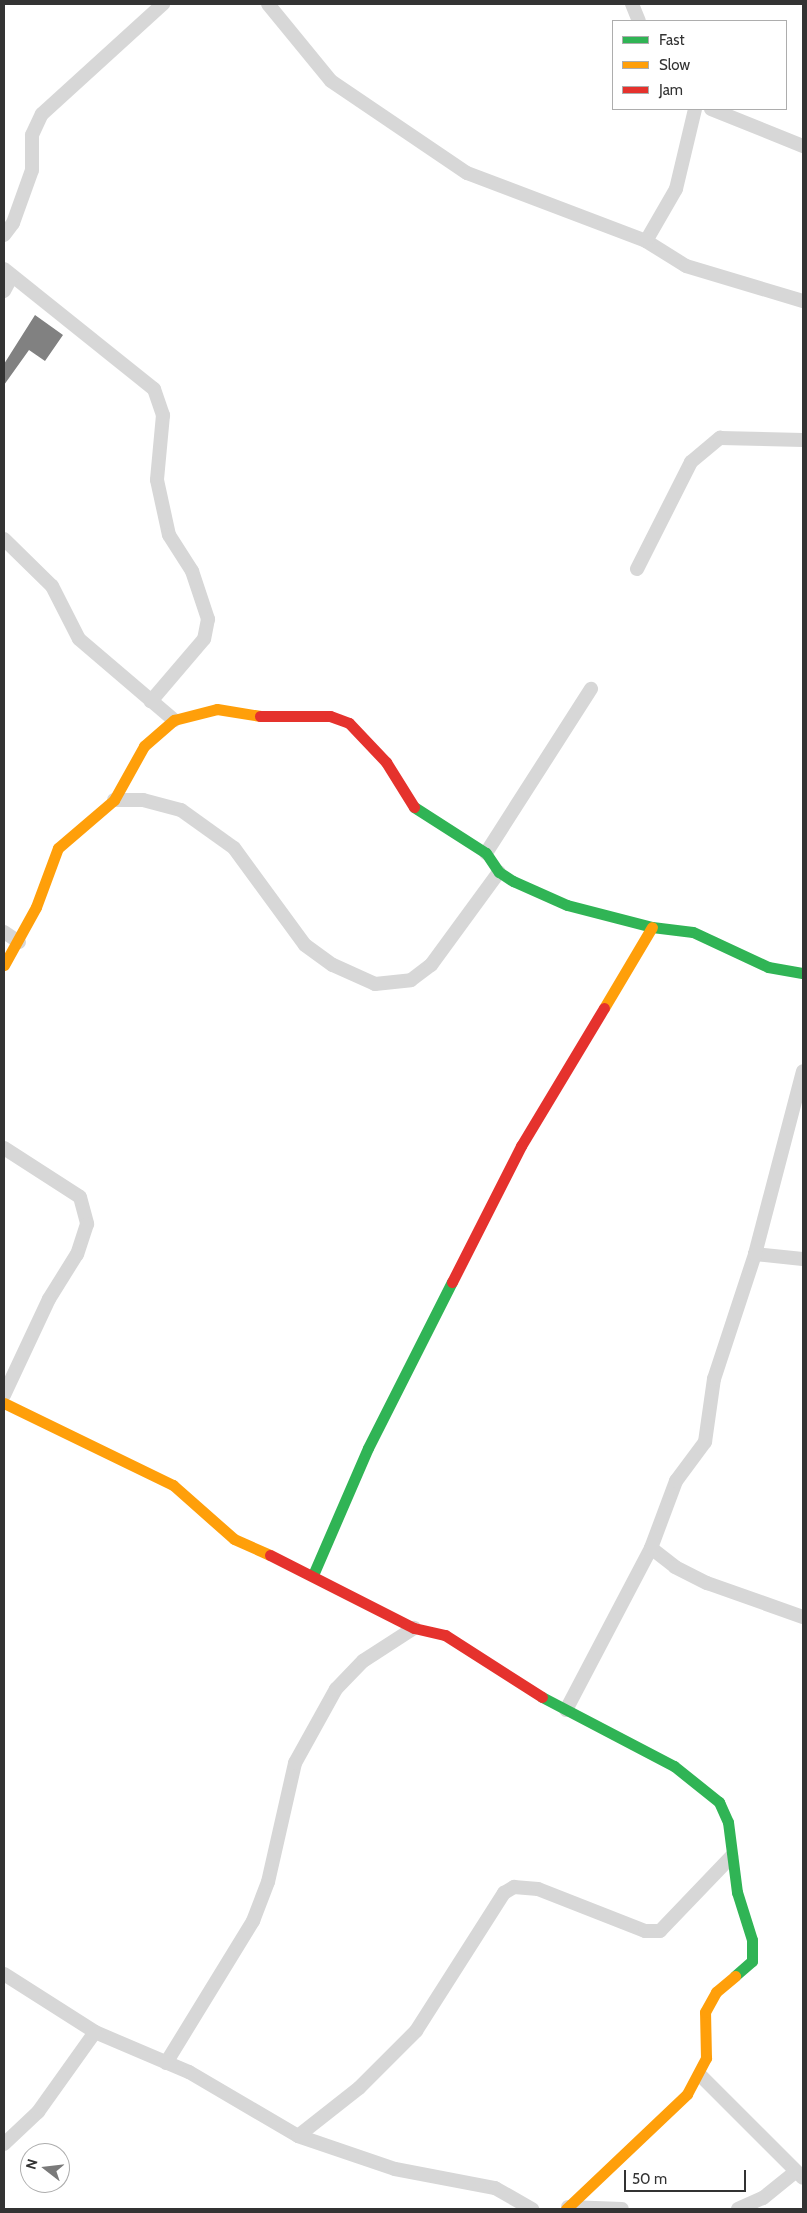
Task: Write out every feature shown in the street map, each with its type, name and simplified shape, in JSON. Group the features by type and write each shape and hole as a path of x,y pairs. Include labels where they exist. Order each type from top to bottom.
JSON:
{"street":[{"path":"4,235 13,223 32,170 32,135 42,114 163,4"},
{"path":"268,4 331,81 425,147 467,173 646,241 686,266 803,301"},
{"path":"632,4 638,20"},
{"path":"646,241 676,188 695,110"},
{"path":"713,110 803,146"},
{"path":"4,291 8,272 154,389 163,415 157,480 169,535 192,571 208,619 204,639 151,701"},
{"path":"637,569 691,462 720,438 803,440"},
{"path":"4,539 52,586 79,638 174,720"},
{"path":"486,853 591,689"},
{"path":"4,964 19,942 58,848 114,800 144,746 174,720 217,708 280,719 330,716 349,723 386,762 416,808 486,853 499,872 558,902 652,927 693,932 760,965 803,973"},
{"path":"114,800 143,800 181,810 234,848 305,945 333,965 375,984 411,980 431,965 499,872"},
{"path":"313,1575 368,1448 521,1146 652,927"},
{"path":"4,932 19,942"},
{"path":"566,1710 651,1548 676,1480 705,1442 714,1379 755,1254 803,1071"},
{"path":"4,1148 80,1198 88,1224 77,1254 49,1299 4,1395"},
{"path":"755,1254 803,1259"},
{"path":"4,1403 173,1485 234,1540 313,1575 414,1628 445,1635 464,1645 507,1678 698,1782 719,1802 728,1822 731,1857 752,1940 752,1961 716,1992 705,2012 706,2058 700,2076 687,2094 567,2208"},
{"path":"651,1548 675,1567 707,1583 803,1617"},
{"path":"166,2063 253,1921 268,1882 295,1763 336,1689 363,1661 414,1628"},
{"path":"298,2136 359,2088 416,2031 504,1893 514,1887 538,1889 645,1931 660,1931 731,1857"},
{"path":"4,1974 95,2032 166,2063 298,2136 395,2168 495,2188 532,2209"},
{"path":"4,2144 38,2112 95,2032"},
{"path":"700,2076 799,2175 763,2198 738,2209"},
{"path":"567,2208 622,2209"}],"building":[{"path":"35,315 63,335 45,361 29,350 4,385 4,364"}],"traffic: fast":[{"path":"414,807 486,853 499,872 513,881 567,905 652,927 693,932 768,967 803,973"},
{"path":"313,1575 368,1448 452,1282"},
{"path":"542,1697 674,1766 719,1802 728,1822 737,1892 752,1940 752,1961 735,1976"}],"traffic: slow":[{"path":"4,965 36,907 58,848 114,800 144,746 174,720 217,709 260,716"},
{"path":"604,1008 652,927"},
{"path":"4,1403 173,1485 234,1539 270,1555"},
{"path":"566,2209 687,2094 706,2058 705,2012 716,1992 735,1976"}],"traffic: jam":[{"path":"260,716 330,716 349,723 386,762 414,807"},
{"path":"452,1282 521,1146 604,1008"},
{"path":"270,1555 414,1628 445,1635 542,1697"}]}
